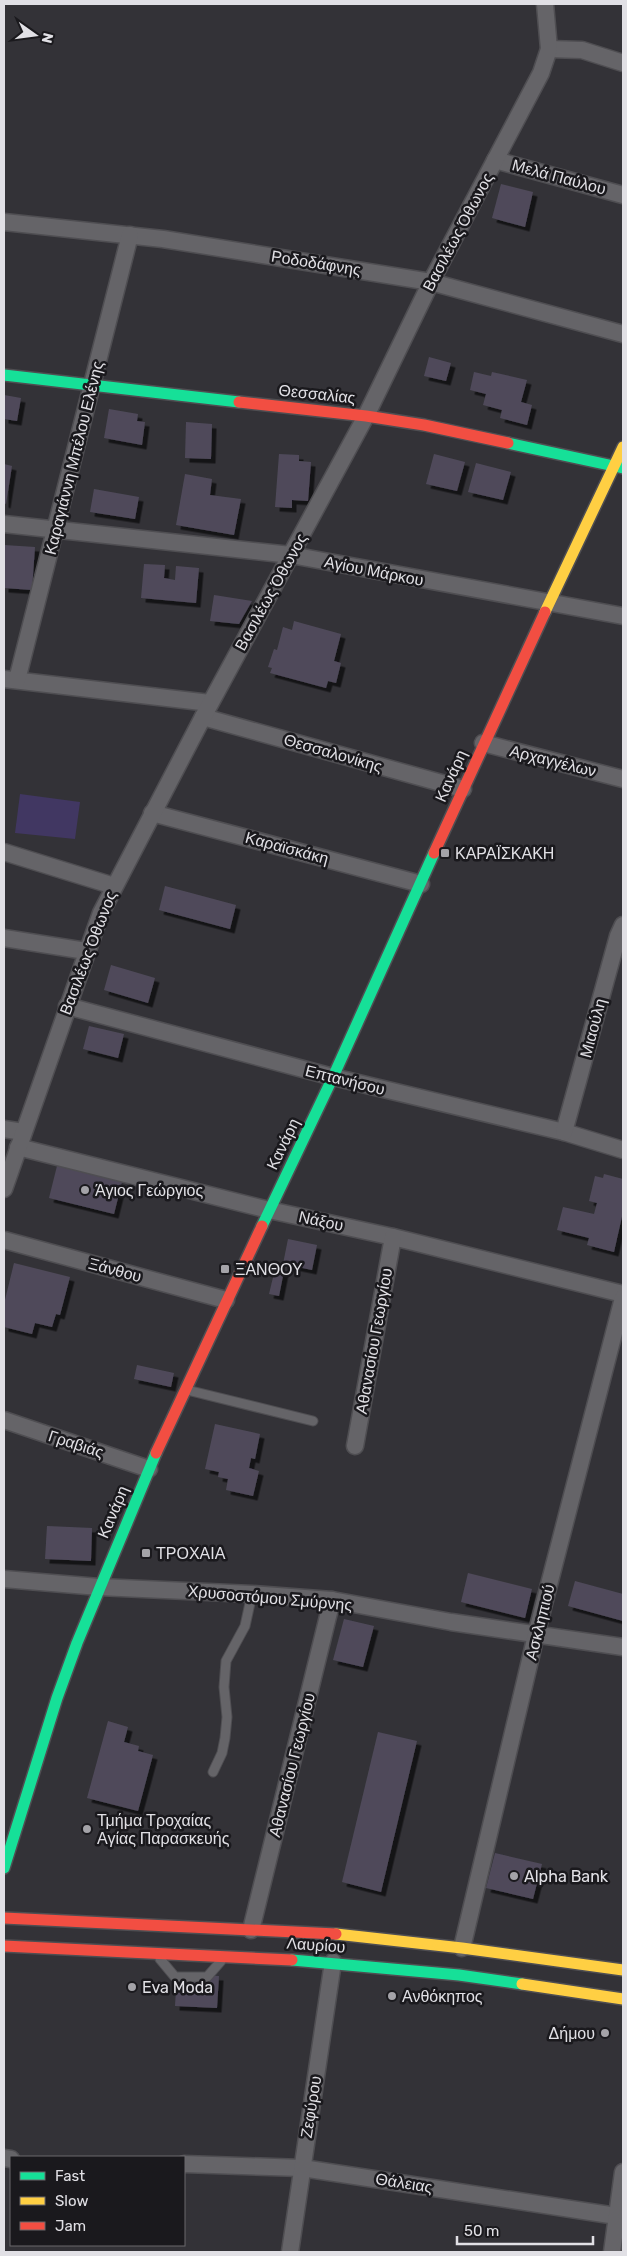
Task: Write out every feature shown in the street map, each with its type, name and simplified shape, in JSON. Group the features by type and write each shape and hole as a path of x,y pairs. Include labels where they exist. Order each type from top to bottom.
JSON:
{"street":[{"name":"Βασιλέως Όθωνος","path":"4,1189 86,951 101,913 152,813 366,416 431,282 541,74 549,49 545,4"},
{"path":"549,49 582,50 623,63"},
{"name":"Μελά Παύλου","path":"495,160 623,195"},
{"name":"Ροδοδάφνης","path":"4,222 130,235 431,282 623,334"},
{"name":"Καραγιάννη Μπέλου Ελένης","path":"10,679 55,530 130,235"},
{"name":"Θεσσαλίας","path":"4,375 366,416 424,425 619,467"},
{"name":"Κανάρη","path":"4,1868 8,1840 56,1698 149,1468 184,1389 333,1077 483,743 550,603 619,467 623,447"},
{"name":"Αγίου Μάρκου","path":"4,524 291,555 623,616"},
{"name":"Θεσσαλονίκης","path":"10,679 207,710 463,789"},
{"name":"Αρχαγγέλων","path":"483,743 623,779"},
{"name":"Καραϊσκάκη","path":"152,813 421,884"},
{"path":"4,852 114,886"},
{"name":"Μιαούλη","path":"564,1132 618,936 623,925"},
{"path":"4,938 86,951"},
{"name":"Επτανήσου","path":"67,1006 333,1077 564,1132 623,1150"},
{"name":"Νάξου","path":"4,1129 21,1140 269,1210 393,1237 623,1294"},
{"name":"Αθανασίου Γεωργίου","path":"355,1446 393,1237"},
{"name":"Ξάνθου","path":"4,1240 226,1300"},
{"name":"Ασκληπιού","path":"462,1948 536,1635 623,1298"},
{"name":"Γραβιάς","path":"4,1420 149,1468"},
{"name":"Χρυσοστόμου Σμύρνης","path":"4,1579 100,1587 252,1594 332,1600 536,1635 623,1647"},
{"name":"Αθανασίου Γεωργίου","path":"251,1930 332,1600"},
{"name":"Λαυρίου","path":"4,1918 333,1934 462,1948 623,1970"},
{"name":"Λαυρίου","path":"4,1946 333,1962 459,1975 623,1999"},
{"name":"Ζεφύρου","path":"290,2252 333,1962"},
{"name":"Θάλειας","path":"185,2164 302,2168 620,2217"},
{"path":"612,2252 620,2217 623,2172"}],"lane":[{"path":"184,1389 313,1421"},
{"path":"213,1772 222,1753 225,1738 227,1717 224,1686 226,1661 246,1626 252,1594"},
{"path":"155,1953 175,1977 207,1977 225,1956"}],"shaded area":[{"path":"20,794 80,802 75,839 15,833"}],"building":[{"path":"501,184 533,192 525,227 492,218"},
{"path":"429,357 451,363 446,381 424,376"},
{"path":"474,372 491,376 492,372 527,380 521,402 532,405 527,425 500,418 502,410 483,405 486,394 470,390"},
{"path":"4,395 21,398 17,421 4,419"},
{"path":"109,409 138,414 137,421 145,422 142,445 104,438"},
{"path":"186,422 212,424 211,459 185,458"},
{"path":"279,454 299,455 299,461 311,462 308,501 292,500 292,508 275,507"},
{"path":"434,454 465,462 457,491 426,484"},
{"path":"476,463 511,472 503,500 468,492"},
{"path":"4,464 12,466 6,504 4,503"},
{"path":"185,474 212,479 210,495 241,499 234,535 176,525"},
{"path":"94,489 139,497 135,519 90,512"},
{"path":"4,545 35,547 32,590 4,588"},
{"path":"144,564 165,565 164,578 175,580 176,566 199,568 196,603 141,598"},
{"path":"214,595 252,601 239,624 210,621"},
{"path":"294,621 341,634 334,661 341,663 336,683 328,681 326,688 270,673 272,668 268,667 274,649 277,650 283,627 292,630"},
{"path":"165,886 236,905 230,929 159,910"},
{"path":"111,965 155,978 148,1003 104,990"},
{"path":"89,1026 124,1034 118,1058 83,1049"},
{"name":"Άγιος Γεώργιος","path":"57,1166 122,1182 114,1214 49,1198"},
{"path":"604,1174 623,1179 623,1212 614,1252 587,1245 589,1238 557,1230 563,1207 594,1214 597,1203 589,1201 595,1176 603,1178"},
{"path":"288,1239 317,1245 312,1270 283,1264"},
{"path":"14,1263 70,1277 60,1315 56,1314 52,1327 35,1323 32,1334 4,1327 4,1304"},
{"path":"275,1269 284,1271 279,1296 269,1294"},
{"path":"137,1365 174,1373 171,1387 134,1379"},
{"path":"215,1424 260,1434 255,1459 251,1458 249,1468 259,1471 253,1496 226,1490 228,1479 218,1477 219,1472 205,1469"},
{"path":"47,1526 92,1528 91,1561 45,1559"},
{"path":"468,1573 532,1589 525,1618 461,1602"},
{"path":"575,1581 623,1594 623,1621 568,1606"},
{"path":"344,1619 374,1626 363,1667 333,1660"},
{"path":"108,1721 128,1727 124,1742 139,1746 138,1751 153,1755 138,1811 87,1798"},
{"path":"378,1732 417,1741 381,1892 342,1882"},
{"name":"Alpha Bank","path":"495,1853 542,1864 533,1899 486,1888"},
{"path":"177,1974 219,1976 217,2008 175,2006"}],"traffic: fast":[{"path":"4,375 239,402"},
{"path":"508,443 623,468"},
{"path":"262,1226 333,1077 434,853"},
{"path":"4,1868 57,1698 77,1643 156,1453"},
{"path":"292,1960 459,1975 522,1984"}],"traffic: slow":[{"path":"545,612 623,447"},
{"path":"336,1934 462,1948 623,1970"},
{"path":"522,1984 623,1999"}],"traffic: jam":[{"path":"239,402 366,416 424,425 508,443"},
{"path":"434,853 545,612"},
{"path":"156,1453 262,1226"},
{"path":"4,1918 336,1934"},
{"path":"4,1946 292,1960"}],"place":[{"name":"ΚΑΡΑΪΣΚΑΚΗ","path":"445,853"},
{"name":"Άγιος Γεώργιος","path":"85,1190"},
{"name":"ΞΑΝΘΟΥ","path":"225,1269"},
{"name":"ΤΡΟΧΑΙΑ","path":"146,1553"},
{"name":"Τμήμα Τροχαίας Αγίας Παρασκευής","path":"87,1829"},
{"name":"Alpha Bank","path":"514,1876"},
{"name":"Eva Moda","path":"132,1987"},
{"name":"Ανθόκηπος","path":"392,1996"},
{"name":"Δήμου","path":"605,2033"}]}
